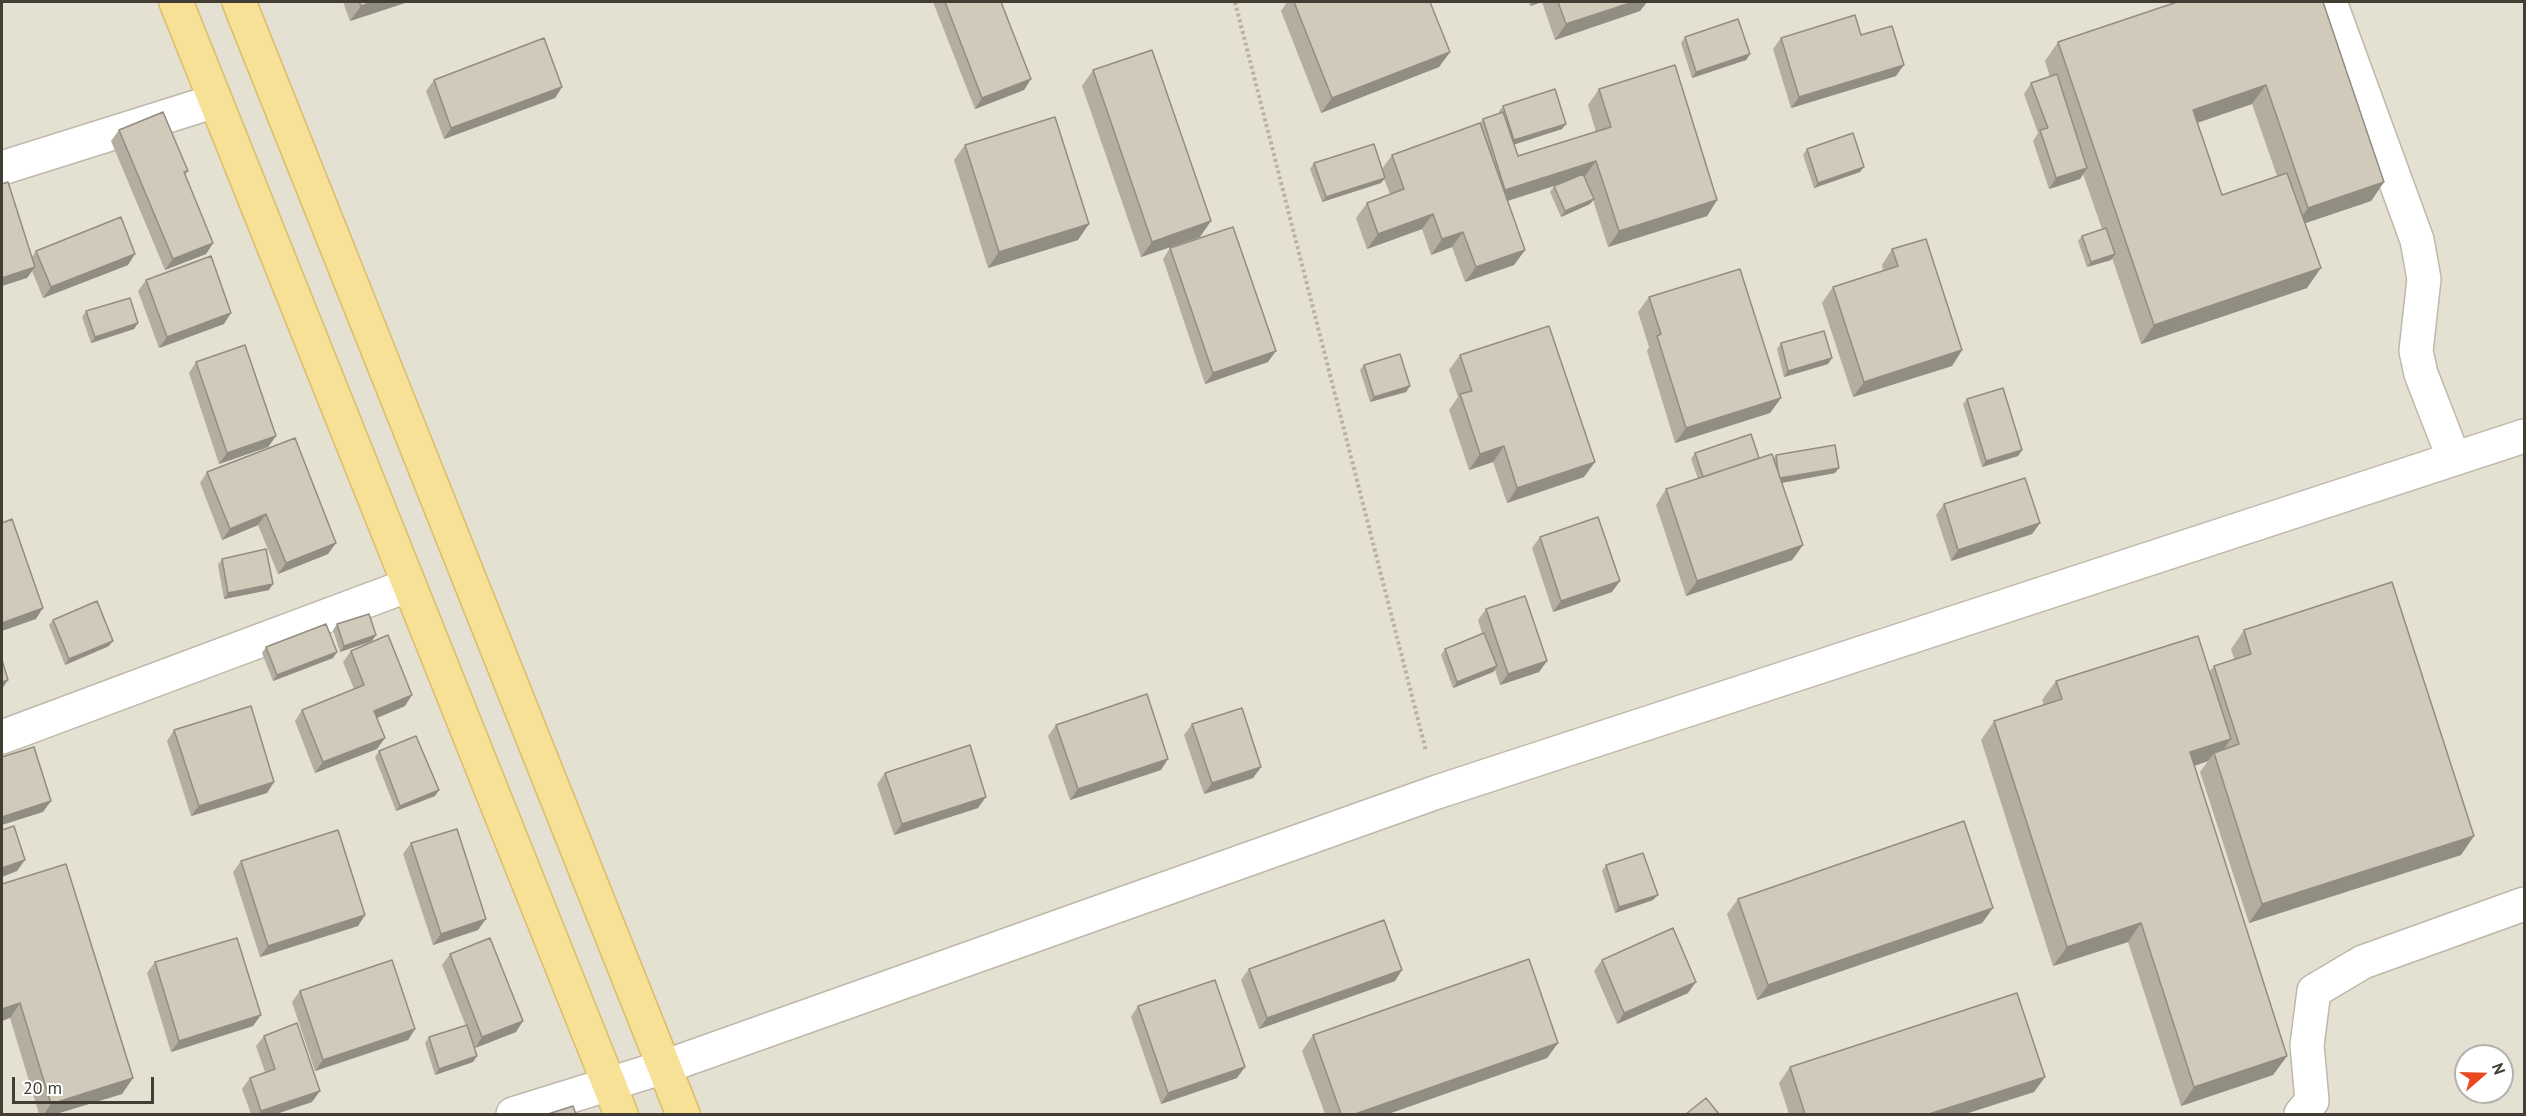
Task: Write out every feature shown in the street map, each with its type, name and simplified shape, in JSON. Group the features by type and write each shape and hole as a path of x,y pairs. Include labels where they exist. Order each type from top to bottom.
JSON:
{"main road":[{"path":"176,2 621,1114"},
{"path":"239,2 683,1114"}],"street":[{"path":"2330,2 2417,240 2424,279 2416,351 2421,374 2454,459"},
{"path":"2,168 215,101"},
{"path":"513,1114 664,1067 1437,792 2524,436"},
{"path":"2,737 409,585"},
{"path":"2301,1114 2312,1101 2307,1045 2314,991 2363,962 2524,904"}],"path":[{"path":"1235,2 1437,792"}],"shaded area":[{"path":"2,2 2524,2 2524,1114 2,1114"}],"building":[{"path":"359,2 373,2 361,6"},
{"path":"945,2 1001,2 1031,79 982,98"},
{"path":"1294,2 1430,2 1450,52 1332,98"},
{"path":"1558,2 1633,2 1566,24"},
{"path":"2177,2 2323,2 2384,182 2308,208 2266,85 2193,110 2222,195 2287,173 2321,268 2154,325 2058,42"},
{"path":"1855,15 1861,35 1892,26 1904,65 1799,97 1781,38"},
{"path":"1738,19 1750,54 1696,72 1685,37"},
{"path":"544,38 562,87 451,128 434,80"},
{"path":"1152,50 1211,221 1152,242 1093,70"},
{"path":"1675,65 1717,200 1619,231 1596,161 1505,190 1483,119 1503,112 1518,156 1611,127 1599,89"},
{"path":"2057,74 2087,168 2056,178 2040,130 2048,128 2031,83"},
{"path":"1555,89 1566,124 1514,140 1503,106"},
{"path":"163,112 188,171 184,172 213,243 173,259 119,130"},
{"path":"1055,117 1089,224 999,252 965,145"},
{"path":"1480,123 1525,250 1476,267 1463,232 1442,239 1433,214 1378,234 1367,203 1404,189 1392,155"},
{"path":"1853,133 1864,167 1818,183 1807,149"},
{"path":"1374,144 1385,178 1326,197 1314,163"},
{"path":"1583,174 1594,199 1565,211 1554,186"},
{"path":"8,182 35,267 2,278 2,184"},
{"path":"121,217 135,254 51,287 36,251"},
{"path":"1233,227 1276,351 1213,373 1170,248"},
{"path":"2106,228 2115,254 2091,262 2082,236"},
{"path":"1926,239 1962,350 1864,382 1833,287 1898,266 1892,249"},
{"path":"211,256 231,313 167,337 146,280"},
{"path":"1740,269 1781,398 1686,428 1657,336 1661,334 1649,297"},
{"path":"130,298 138,323 95,337 86,311"},
{"path":"1549,326 1595,462 1517,488 1504,446 1480,454 1460,394 1472,391 1460,355"},
{"path":"1824,331 1832,358 1788,371 1781,343"},
{"path":"245,345 276,436 227,453 196,362"},
{"path":"1400,354 1410,386 1374,397 1364,365"},
{"path":"2003,388 2022,450 1986,461 1967,399"},
{"path":"1751,434 1759,458 1703,477 1695,453"},
{"path":"295,438 336,543 286,563 266,514 230,529 207,472"},
{"path":"1835,445 1839,468 1780,478 1776,455"},
{"path":"1772,454 1803,545 1697,581 1666,489"},
{"path":"2025,478 2040,523 1958,550 1944,504"},
{"path":"1598,517 1620,581 1561,601 1540,537"},
{"path":"12,519 43,608 2,623 2,523"},
{"path":"266,549 273,584 228,593 222,559"},
{"path":"2392,582 2474,836 2262,904 2214,753 2239,744 2214,666 2251,654 2244,630"},
{"path":"1525,596 1547,661 1508,674 1486,609"},
{"path":"97,601 113,641 69,659 53,620"},
{"path":"369,614 376,635 344,646 337,624"},
{"path":"326,624 337,652 277,675 266,647"},
{"path":"1484,633 1497,666 1457,682 1445,649"},
{"path":"388,635 412,695 374,711 385,738 323,762 302,710 364,685 351,651"},
{"path":"2198,636 2231,739 2190,752 2287,1056 2194,1087 2141,923 2067,947 1994,721 2062,699 2056,681"},
{"path":"2,660 8,680 2,682"},
{"path":"1147,694 1168,759 1078,789 1056,725"},
{"path":"251,706 274,782 199,806 174,730"},
{"path":"1242,708 1261,767 1212,783 1192,724"},
{"path":"416,736 439,790 400,806 379,751"},
{"path":"970,745 986,797 902,824 885,773"},
{"path":"34,747 51,801 2,817 2,757"},
{"path":"1964,821 1993,908 1768,985 1738,899"},
{"path":"14,826 25,860 2,868 2,830"},
{"path":"457,829 486,919 441,934 411,843"},
{"path":"338,830 365,915 268,946 241,861"},
{"path":"1643,853 1658,895 1619,907 1606,865"},
{"path":"66,864 133,1078 51,1104 20,1003 2,1009 2,884"},
{"path":"1384,920 1402,970 1267,1018 1249,969"},
{"path":"1673,928 1696,982 1624,1013 1602,960"},
{"path":"237,938 261,1015 179,1041 155,962"},
{"path":"490,938 523,1021 482,1037 450,954"},
{"path":"1529,959 1558,1043 1355,1114 1341,1114 1313,1035"},
{"path":"392,960 415,1029 323,1060 300,991"},
{"path":"1215,980 1245,1067 1168,1093 1138,1006"},
{"path":"2017,993 2045,1077 1929,1114 1805,1114 1790,1067"},
{"path":"297,1023 320,1091 261,1111 250,1078 275,1069 264,1036"},
{"path":"467,1025 477,1056 439,1069 429,1037"},
{"path":"1706,1098 1719,1114 1686,1114"},
{"path":"573,1106 576,1114 548,1114"}]}
